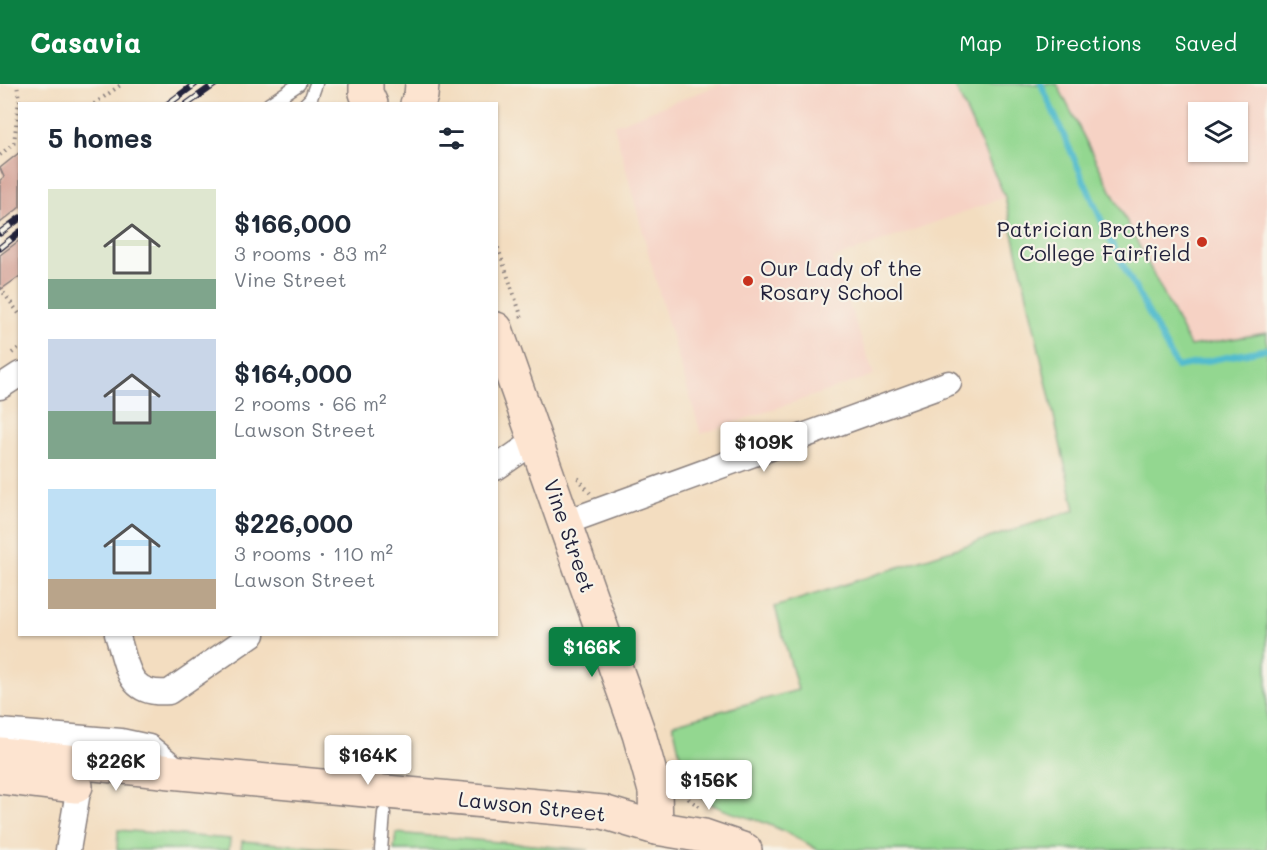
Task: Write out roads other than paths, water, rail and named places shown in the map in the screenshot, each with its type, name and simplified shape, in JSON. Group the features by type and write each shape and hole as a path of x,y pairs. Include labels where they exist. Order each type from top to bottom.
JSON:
{"main road":[{"path":"366,84 366,93 370,102"},
{"path":"418,102 422,84"},
{"name":"Vine Street","path":"498,335 639,734 655,790 656,828"},
{"name":"Lawson Street","path":"0,754 63,777 384,813 601,832 656,828"},
{"name":"Lawson Street","path":"0,777 181,773 603,812 656,828"},
{"path":"656,828 704,836 745,850"}],"street":[{"path":"0,387 18,375"},
{"path":"564,523 949,383"},
{"path":"498,467 535,441"},
{"path":"118,636 132,679 141,689 154,693 169,692 250,636"},
{"path":"0,731 121,741 149,747 181,773"},
{"path":"63,777 68,850"}],"lane":[{"path":"272,102 300,84"},
{"path":"307,102 316,84"},
{"path":"381,850 384,813"}],"waterway":[{"path":"1041,84 1112,244 1177,367 1267,349"}],"railway":[{"path":"171,102 195,84"},
{"path":"190,102 215,84"},
{"path":"0,233 18,220"},
{"path":"0,248 18,234"}],"place":[{"name":"Patrician Brothers College Fairfield","path":"1202,242"},
{"name":"Our Lady of the Rosary School","path":"748,281"}]}
